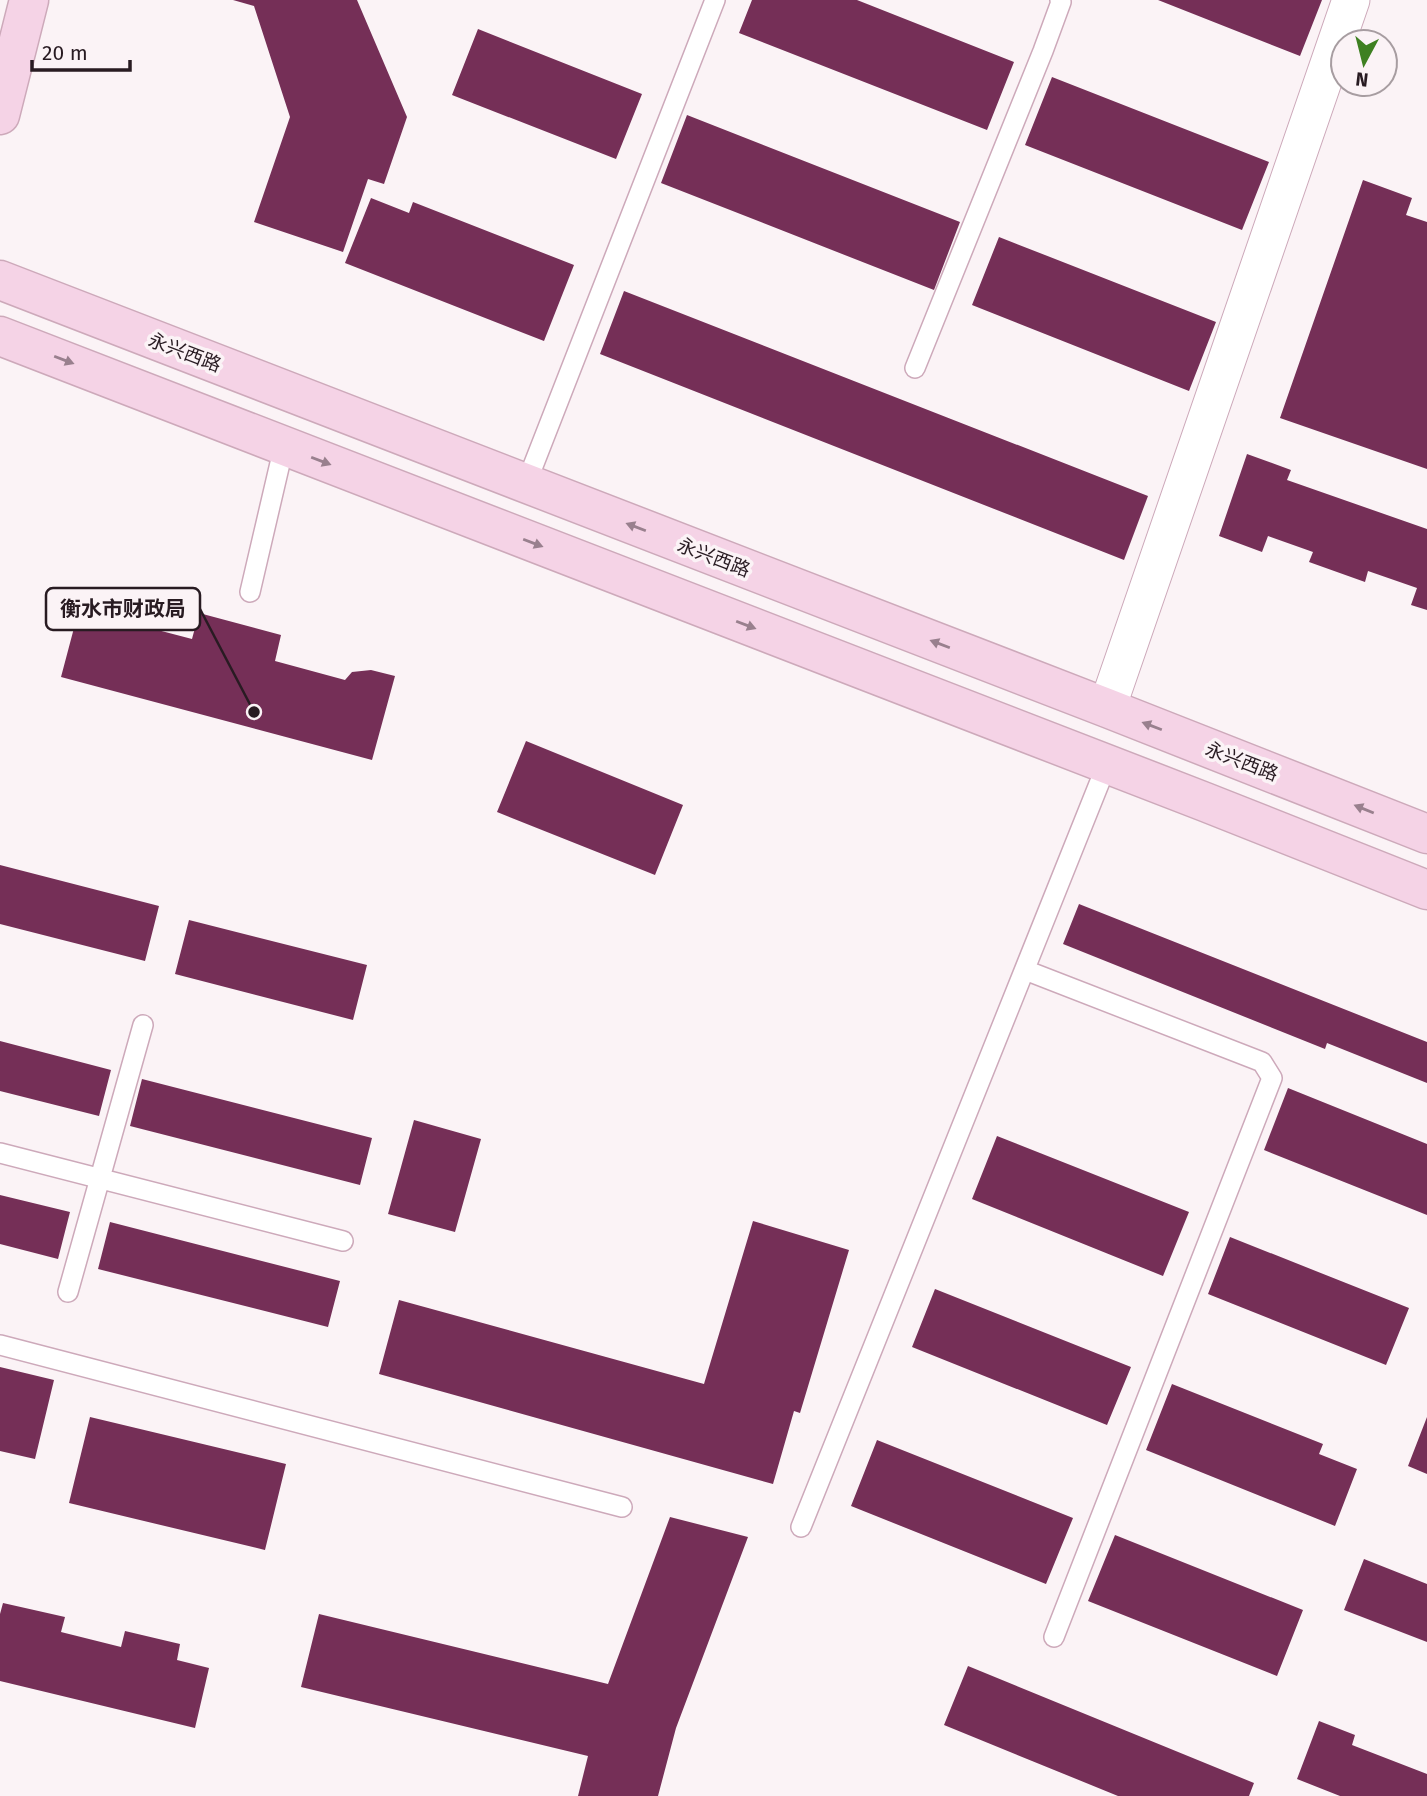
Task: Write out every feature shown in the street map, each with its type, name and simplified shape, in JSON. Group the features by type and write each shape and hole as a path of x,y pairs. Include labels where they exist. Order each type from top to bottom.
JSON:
{"main road":[{"path":"0,115 29,0"},
{"name":"永兴西路","path":"0,280 1427,834"},
{"path":"0,336 1427,890"}],"street":[{"path":"1107,708 1351,0"}],"lane":[{"path":"526,484 715,0"},
{"path":"915,368 1043,51 1060,0"},
{"path":"250,592 284,446"},
{"path":"801,1527 1107,764"},
{"path":"1024,970 1262,1062 1272,1078 1054,1637"},
{"path":"68,1292 143,1025"},
{"path":"0,1153 343,1241"},
{"path":"0,1345 622,1507"}],"building":[{"path":"233,0 357,0 407,117 384,184 368,179 343,252 254,222 290,117 254,6"},
{"path":"752,0 857,0 1014,62 987,130 739,33"},
{"path":"1158,0 1322,0 1300,56"},
{"path":"478,29 642,94 616,159 452,95"},
{"path":"1052,77 1269,162 1242,230 1025,145"},
{"path":"687,115 960,222 934,290 661,183"},
{"path":"1363,180 1412,198 1406,215 1427,222 1427,469 1280,418"},
{"path":"371,198 409,213 413,202 574,265 544,341 345,263"},
{"path":"999,237 1216,322 1189,391 972,305"},
{"path":"624,291 1148,496 1124,560 600,354"},
{"path":"1247,454 1291,470 1287,480 1427,529 1427,610 1411,605 1417,588 1368,571 1365,582 1309,562 1313,552 1268,536 1262,552 1219,536"},
{"path":"83,594 113,602 123,611 127,622 192,639 199,613 281,635 275,661 345,680 352,672 371,670 395,676 372,760 61,677"},
{"path":"526,741 683,805 655,875 497,812"},
{"path":"0,865 159,906 145,961 0,924"},
{"path":"1079,904 1427,1042 1427,1083 1327,1043 1325,1049 1063,944"},
{"path":"189,920 367,965 353,1020 175,974"},
{"path":"0,1041 111,1070 99,1116 0,1091"},
{"path":"142,1079 372,1138 360,1185 130,1126"},
{"path":"1288,1088 1427,1144 1427,1215 1264,1150"},
{"path":"414,1120 481,1139 455,1232 388,1214"},
{"path":"997,1136 1189,1212 1163,1276 972,1199"},
{"path":"0,1195 70,1212 58,1259 0,1244"},
{"path":"753,1221 849,1250 800,1413 794,1411 773,1484 379,1374 399,1300 704,1384"},
{"path":"110,1222 340,1281 328,1327 98,1269"},
{"path":"1230,1237 1409,1308 1386,1365 1208,1294"},
{"path":"935,1289 1131,1367 1107,1425 912,1347"},
{"path":"0,1367 54,1380 35,1459 0,1451"},
{"path":"1172,1384 1323,1444 1319,1454 1357,1469 1335,1526 1146,1450"},
{"path":"90,1417 286,1464 265,1550 69,1503"},
{"path":"1427,1417 1427,1474 1408,1466"},
{"path":"877,1440 1073,1518 1046,1584 851,1506"},
{"path":"670,1517 748,1537 676,1728 658,1796 578,1796 588,1756 301,1687 319,1614 608,1684"},
{"path":"1115,1535 1303,1610 1277,1676 1088,1601"},
{"path":"1364,1559 1427,1584 1427,1642 1344,1610"},
{"path":"3,1603 65,1617 61,1632 121,1647 125,1631 180,1644 177,1660 209,1668 195,1728 0,1681 0,1614"},
{"path":"968,1666 1254,1783 1249,1796 1118,1796 944,1725"},
{"path":"1319,1721 1355,1735 1352,1745 1427,1774 1427,1796 1340,1796 1297,1779"}],"place":[{"name":"衡水市财政局","path":"254,712"}]}
